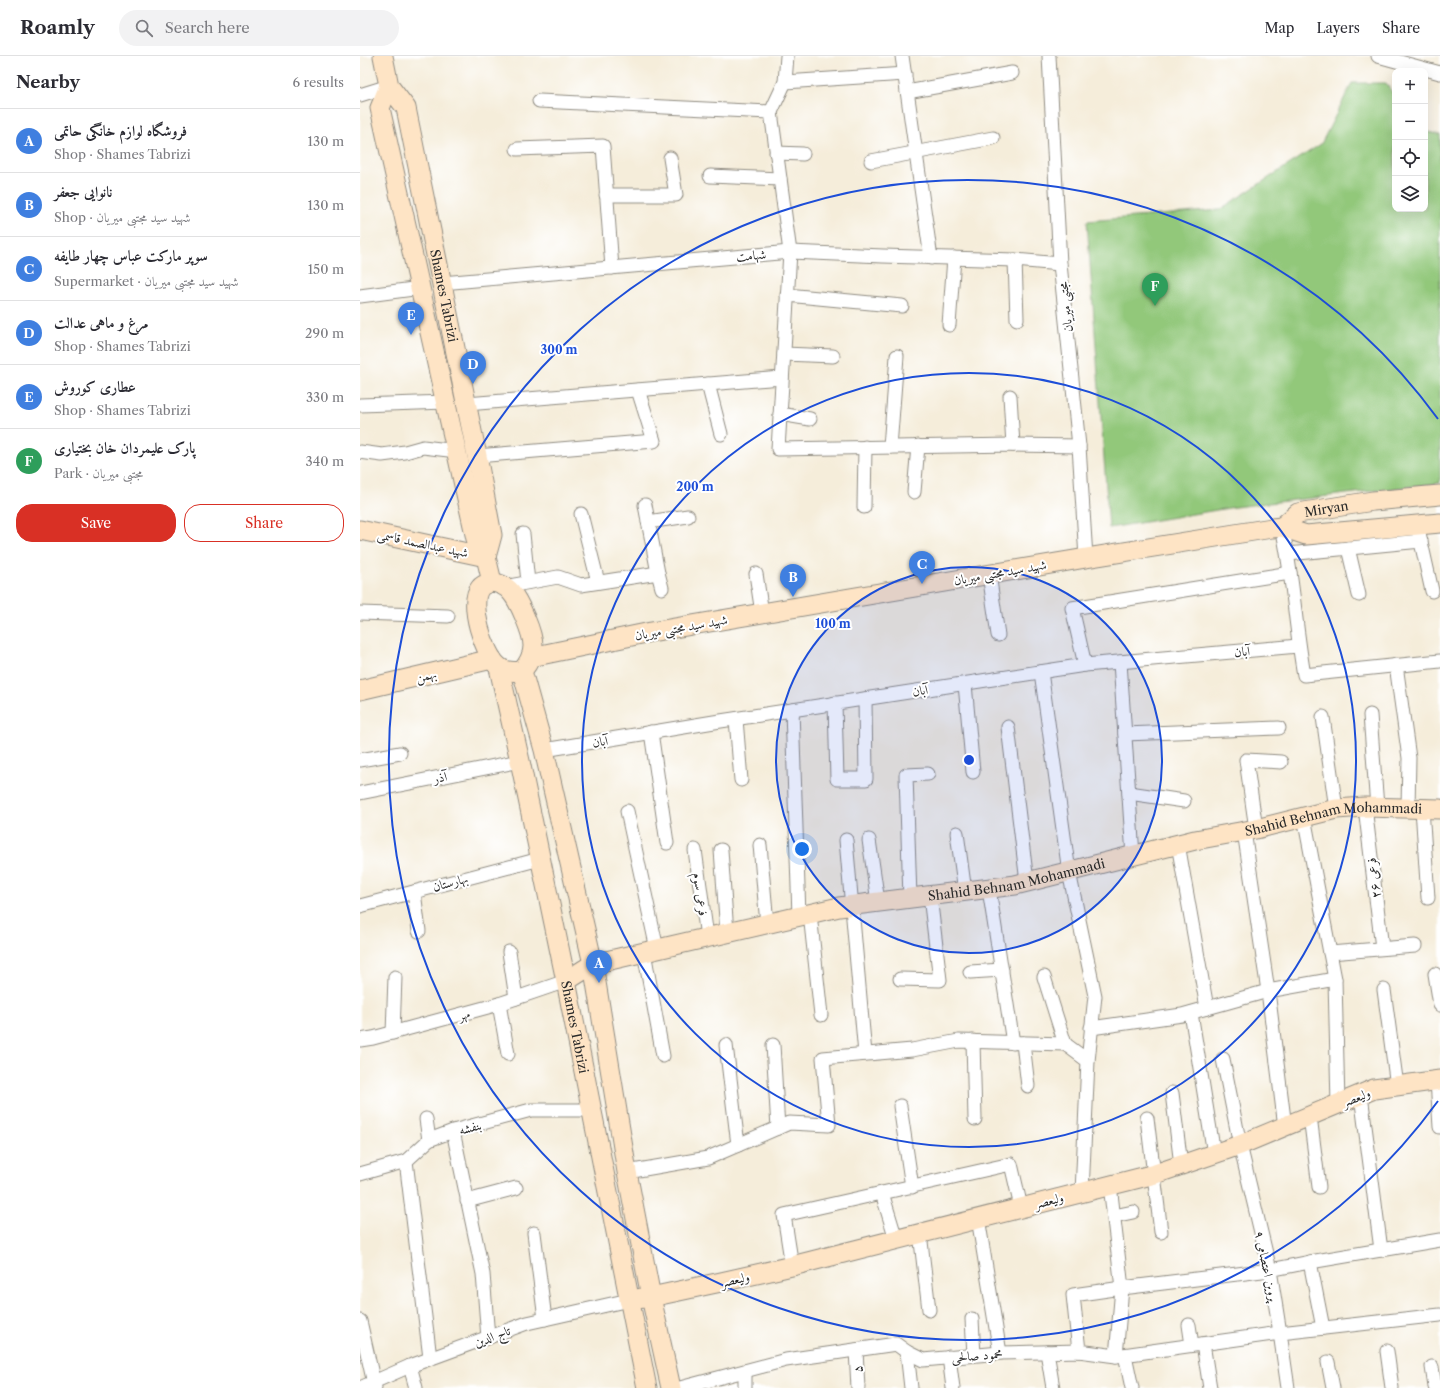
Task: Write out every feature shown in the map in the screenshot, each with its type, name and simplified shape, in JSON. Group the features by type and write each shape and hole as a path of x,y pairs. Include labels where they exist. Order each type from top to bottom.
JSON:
{"street":[{"name":"Shames Tabrizi","path":"383,56 389,86 406,108 467,404 492,535 486,557"},
{"path":"786,56 785,82 770,112 790,252 778,448 1013,445 1079,446"},
{"path":"902,56 931,258"},
{"name":"مجتبی میریان","path":"1049,56 1060,264 1079,446 1086,558"},
{"path":"1378,56 1440,73"},
{"path":"907,92 1012,73"},
{"path":"785,82 905,74"},
{"name":"Shames Tabrizi","path":"389,86 380,108 476,539 498,584 511,592 523,613 531,634 533,646 526,664 593,964 627,1172 670,1388"},
{"path":"360,95 389,86"},
{"path":"539,101 770,112"},
{"path":"871,161 993,138"},
{"path":"517,149 602,146 612,268"},
{"path":"776,153 803,154"},
{"path":"606,195 676,195 670,158"},
{"path":"710,176 780,179"},
{"name":"شهامت","path":"442,283 790,252 1015,260 1060,264"},
{"path":"949,325 954,258"},
{"path":"1015,260 1017,319"},
{"path":"360,296 420,288 442,283"},
{"path":"787,295 902,306"},
{"path":"784,354 832,356"},
{"path":"890,447 897,356"},
{"path":"467,404 782,378"},
{"path":"708,384 720,434"},
{"path":"477,456 654,441 638,390"},
{"path":"1010,396 1013,445"},
{"path":"360,405 446,402"},
{"path":"780,414 810,419"},
{"path":"914,492 918,446"},
{"path":"360,452 382,455 406,452 423,447 457,451"},
{"path":"864,507 865,447"},
{"name":"Miryan","path":"1282,527 1298,513 1374,501 1440,495"},
{"path":"645,505 662,588"},
{"path":"581,514 598,582"},
{"path":"648,522 688,516"},
{"name":"Miryan","path":"1282,527 1306,535 1419,532 1440,523"},
{"path":"1282,527 1288,554 1298,646 1304,675 1440,661"},
{"name":"شهید سید مجتبی میریان","path":"495,663 510,672 526,664 650,632 989,574 1282,527"},
{"name":"شهید عبدالصمد قاسمی","path":"360,530 486,557"},
{"path":"1288,554 1348,548 1419,532 1432,591"},
{"path":"524,534 528,582"},
{"path":"1348,548 1359,595"},
{"path":"498,584 528,582 558,577 581,585 658,573"},
{"path":"1085,666 1072,608 1290,573"},
{"path":"756,574 762,613"},
{"path":"989,574 998,635"},
{"name":"Shames Tabrizi","path":"498,584 484,585 480,588 476,598 479,630 485,646 495,663 520,761 566,981 647,1388"},
{"path":"360,613 448,616"},
{"name":"آبان","path":"544,750 834,703 1041,672 1120,662 1298,646"},
{"path":"1120,662 1133,856"},
{"name":"بهمن","path":"360,690 495,663"},
{"path":"1396,665 1409,758 1423,809 1428,898"},
{"path":"1041,672 1069,872 1095,996 1088,1061 1082,1192"},
{"path":"965,684 973,772"},
{"path":"834,703 836,779 866,779 865,699"},
{"path":"792,710 804,915 821,1016"},
{"name":"فرعی ۲۶","path":"1370,715 1371,807 1382,948"},
{"path":"1323,717 1336,809"},
{"path":"736,719 741,780"},
{"path":"1008,727 1027,882"},
{"path":"1125,734 1279,728"},
{"path":"651,732 667,843"},
{"path":"360,760 400,753"},
{"path":"1281,762 1246,760 1250,830 1285,1127"},
{"name":"آذر","path":"360,793 520,761"},
{"path":"910,898 906,775 928,774"},
{"path":"1129,793 1184,801"},
{"name":"Shahid Behnam Mohammadi","path":"566,981 593,964 839,907 1015,885 1178,844 1250,830 1336,809 1371,807 1423,809"},
{"path":"627,811 651,950 663,1056"},
{"path":"1304,817 1335,979 1338,1105"},
{"path":"956,833 965,892"},
{"path":"846,840 865,1054"},
{"path":"869,840 878,902"},
{"path":"1178,844 1207,1008"},
{"path":"760,845 767,924"},
{"name":"فرعی سوم","path":"695,850 707,937"},
{"path":"720,850 727,933"},
{"name":"بهارستان","path":"360,906 540,859"},
{"path":"989,889 1002,970 1028,1086"},
{"path":"414,892 419,932"},
{"path":"900,979 940,980 930,896"},
{"path":"1330,953 1415,946"},
{"path":"509,952 516,998"},
{"path":"970,972 1002,970"},
{"path":"1435,974 1440,1005"},
{"path":"393,1033 395,977"},
{"path":"1044,977 1065,1044"},
{"path":"1091,1028 1182,1015 1268,991 1335,979"},
{"name":"مهر","path":"360,1040 393,1033 499,1004 566,981"},
{"path":"1384,990 1397,1086"},
{"path":"499,1004 508,1054"},
{"path":"1191,1013 1214,1154"},
{"path":"627,1172 708,1158 789,1123 829,1125 823,1058 912,1050 959,1041 973,1041 1065,1044 1088,1061"},
{"path":"973,1041 975,1119"},
{"path":"726,1045 738,1145"},
{"path":"773,1045 778,1128"},
{"name":"پروین اعتصامی ۹","path":"1223,1059 1240,1145 1270,1270 1288,1388"},
{"path":"1438,1080 1440,1128"},
{"name":"ولیعصر","path":"629,1300 651,1297 792,1266 1155,1174 1240,1145 1374,1089 1438,1080"},
{"path":"1172,1093 1181,1165"},
{"path":"1362,1095 1381,1250"},
{"path":"900,1106 912,1187"},
{"name":"بنفشه","path":"360,1174 406,1161 429,1140 453,1131 531,1110 591,1110"},
{"path":"1310,1116 1319,1187"},
{"path":"1146,1118 1155,1174 1161,1232"},
{"path":"426,1119 429,1140"},
{"path":"453,1131 482,1274 488,1338"},
{"path":"406,1161 430,1358"},
{"path":"792,1266 784,1215 1011,1164 1021,1207"},
{"path":"1110,1185 1122,1288 1120,1355 1132,1388"},
{"path":"467,1201 516,1188"},
{"path":"882,1193 896,1239"},
{"path":"1114,1216 1133,1212"},
{"path":"978,1218 1000,1353"},
{"path":"534,1233 544,1319"},
{"path":"920,1233 929,1310"},
{"path":"1079,1351 1073,1295 1270,1270 1440,1240"},
{"path":"1310,1262 1323,1328"},
{"name":"تاج الدین","path":"360,1388 374,1385 410,1366 430,1358 527,1323 629,1300"},
{"name":"محمود صالحی","path":"680,1388 786,1360 896,1344 907,1352 923,1360 1000,1353 1079,1351 1120,1355 1280,1332 1440,1315"},
{"path":"972,1319 974,1356"},
{"path":"360,1321 374,1385"},
{"path":"1189,1325 1197,1344 1210,1388"},
{"name":"۵","path":"856,1350 858,1388"},
{"path":"1387,1351 1392,1388"},
{"path":"907,1352 911,1388"},
{"path":"1047,1352 1053,1388"},
{"path":"949,1357 953,1388"},
{"path":"1328,1362 1333,1388"},
{"path":"410,1366 416,1388"},
{"path":"1432,1367 1433,1387"},
{"path":"745,1371 745,1388"}],"green space":[{"path":"1352,83 1386,83 1392,92 1392,212 1428,212 1428,132 1440,135 1440,483 1235,507 1109,528 1087,221 1219,210 1321,144"}],"place":[{"name":"پارک علیمردان خان بختیاری","path":"1155,306"},
{"name":"عطاری کوروش","path":"411,335"},
{"name":"مرغ و ماهی عدالت","path":"473,384"},
{"name":"سوپر مارکت عباس چهار طایفه","path":"922,584"},
{"name":"نانوایی جعفر","path":"793,597"},
{"name":"فروشگاه لوازم خانگی حاتمی","path":"599,983"}]}
